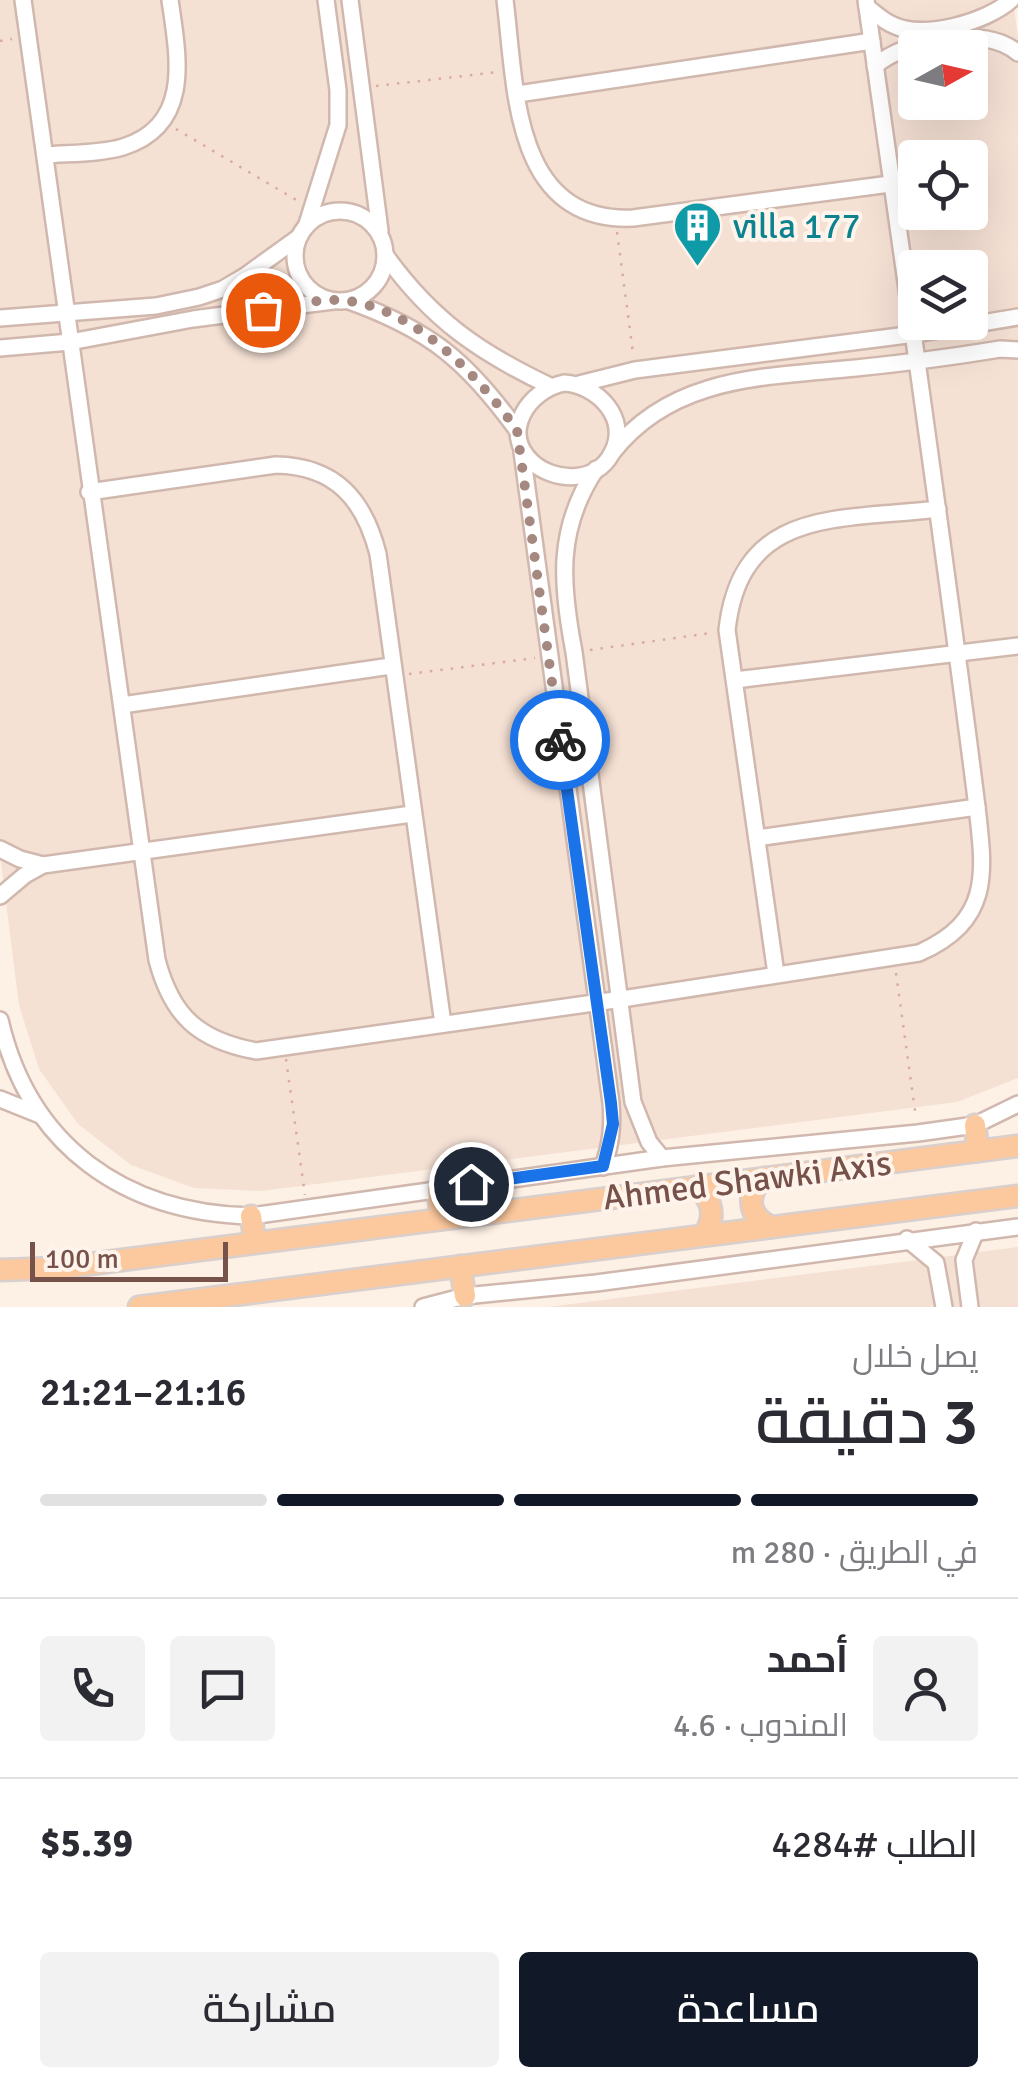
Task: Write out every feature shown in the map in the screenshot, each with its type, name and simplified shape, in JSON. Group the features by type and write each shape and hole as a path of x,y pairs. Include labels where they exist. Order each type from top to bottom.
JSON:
{"main road":[{"path":"975,1125 978,1150"},
{"name":"Ahmed Shawki Axis","path":"0,1270 59,1268 1018,1146"},
{"path":"764,1178 754,1188 752,1208 759,1220 771,1227"},
{"path":"696,1187 706,1195 712,1212 704,1236"},
{"path":"438,1188 442,1220"},
{"name":"Ahmed Shawki Axis","path":"139,1307 1018,1196"},
{"path":"251,1216 255,1242"},
{"path":"460,1266 465,1296"}],"street":[{"path":"23,0 156,960 164,988 180,1013 201,1032 227,1046 285,1048 919,953 942,943 961,927 975,906 982,882 978,806 916,340"},
{"path":"44,156 122,147 146,136 163,122 178,80 170,0"},
{"path":"326,0 338,90 338,125 294,253 297,270 304,284 317,295 390,316 458,358 517,430 613,1124 603,1166"},
{"path":"0,348 70,342 193,319 341,301 364,295 376,285 386,256 350,0"},
{"path":"505,0 529,150 547,184 576,208 616,219 890,184"},
{"path":"866,4 895,27 915,30 980,20 1011,0"},
{"path":"866,4 901,250"},
{"path":"876,66 897,50 935,40 988,38 1018,52"},
{"path":"518,94 872,42"},
{"path":"0,318 156,306 199,297 234,282 319,215 347,210 361,214 381,235"},
{"path":"386,256 439,318 506,365 550,386"},
{"path":"988,322 1018,317"},
{"path":"517,430 528,405 550,386 579,384 636,370 898,336"},
{"path":"522,452 550,474 565,478 582,476 596,468 648,416 700,389 741,380 1018,350"},
{"path":"579,384 594,390 613,416 612,453"},
{"path":"90,492 276,465 320,472 356,502 371,527 378,554 442,1024"},
{"path":"596,468 580,493 562,574 634,1102 649,1142 662,1158"},
{"path":"776,974 726,630 730,598 742,571 760,548 784,532 812,524 938,508"},
{"path":"735,680 1018,646"},
{"path":"122,705 392,671"},
{"path":"757,838 978,806"},
{"path":"0,849 43,864 412,814"},
{"path":"0,896 43,864"},
{"path":"0,1020 20,1082 40,1115 72,1152 104,1176 138,1194 211,1215 251,1216 662,1158 918,1134 975,1125 1018,1104"},
{"path":"0,1098 40,1115"},
{"path":"424,1307 465,1296 596,1283 1018,1227"},
{"path":"970,1307 964,1260 976,1231"},
{"path":"907,1239 938,1266 944,1307"}],"path":[{"path":"362,88 514,70"},
{"path":"163,122 306,223"},
{"path":"616,219 636,370"},
{"path":"574,652 726,630"},
{"path":"392,671 548,656"},
{"path":"894,956 918,1134"},
{"path":"285,1048 306,1206"}],"shaded area":[{"path":"0,0 1013,0 1018,37 1018,1078 957,1102 261,1191 194,1188 131,1165 78,1124 39,1069 19,1005 0,855"},
{"path":"1018,1247 1018,1307 548,1307 933,1258"}],"way so far":[{"path":"263,310 349,301 390,316 458,358 517,430 560,740"}],"place":[{"name":"villa 177","path":"698,268"}],"route":[{"path":"471,1184 603,1166 610,1146 611,1103 560,740"}]}
